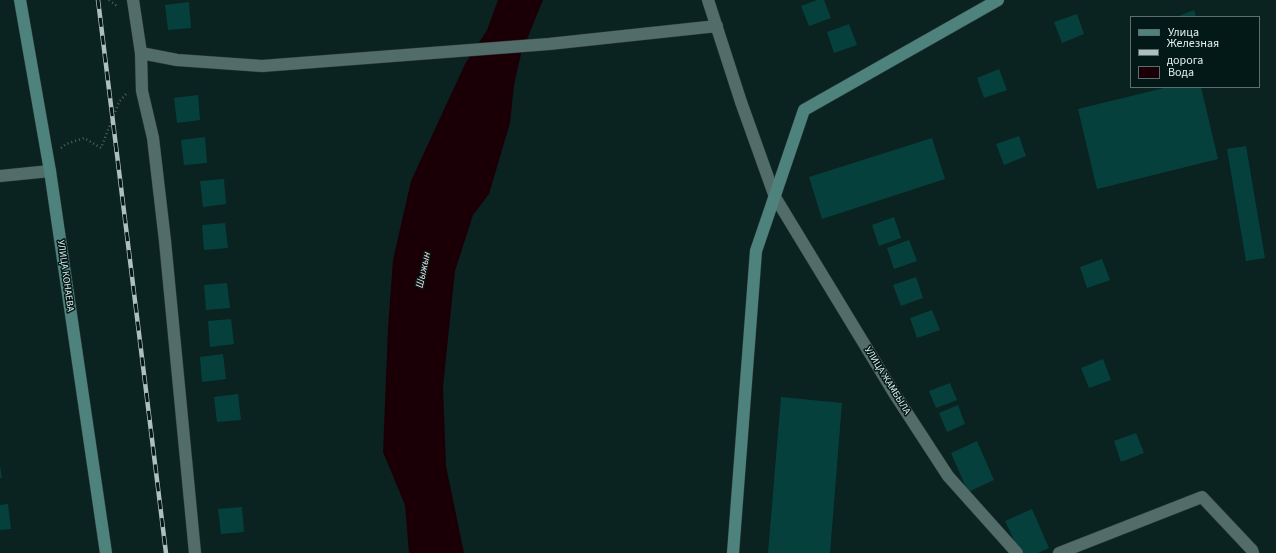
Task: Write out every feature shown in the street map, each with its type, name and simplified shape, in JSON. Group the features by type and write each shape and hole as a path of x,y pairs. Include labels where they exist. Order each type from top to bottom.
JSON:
{"street":[{"name":"УЛИЦА КОНАЕВА","path":"20,0 48,158 106,553"},
{"path":"133,0 141,53 142,91 153,138 157,170 195,553"},
{"name":"УЛИЦА ЖАМБЫЛА","path":"708,0 741,102 775,197 894,393 948,476 1017,553"},
{"path":"733,553 756,251 804,110 998,0"},
{"path":"141,53 176,60 262,66 548,44 717,26"},
{"path":"0,176 50,171"},
{"path":"1059,553 1202,498 1252,550 1253,553"}],"path":[{"path":"48,158 66,144 84,138 101,148 118,102 130,89 142,82"}],"water":[{"name":"Шыжын","path":"498,0 543,0 521,54 514,85 510,123 489,194 473,215 455,271 443,387 446,466 464,553 409,553 405,505 383,452 388,328 393,260 411,181 465,64 487,30"}],"building":[{"path":"817,0 824,0 831,18 809,26 801,6"},
{"path":"189,2 191,28 168,30 165,5"},
{"path":"1194,10 1196,16 1179,16"},
{"path":"1077,14 1084,34 1062,43 1054,22"},
{"path":"849,24 857,45 834,53 827,32"},
{"path":"999,69 1007,90 984,98 977,78"},
{"path":"1164,88 1201,88 1218,159 1097,189 1078,109"},
{"path":"198,95 200,120 177,123 174,98"},
{"path":"1019,136 1026,156 1004,165 996,144"},
{"path":"205,137 207,163 184,165 181,140"},
{"path":"932,138 945,179 822,219 809,177"},
{"path":"1246,146 1265,258 1246,261 1227,149"},
{"path":"224,179 226,204 203,207 200,181"},
{"path":"894,217 901,238 879,246 872,225"},
{"path":"225,223 228,248 204,250 202,225"},
{"path":"909,240 917,261 894,269 887,248"},
{"path":"1102,259 1110,280 1087,288 1080,267"},
{"path":"916,277 923,298 901,306 893,285"},
{"path":"227,283 230,308 206,310 204,285"},
{"path":"932,310 940,330 917,338 910,318"},
{"path":"231,319 234,344 210,347 208,321"},
{"path":"223,354 226,379 202,382 200,357"},
{"path":"1103,359 1111,380 1089,388 1081,368"},
{"path":"950,383 957,400 936,408 929,391"},
{"path":"238,394 241,420 217,422 214,397"},
{"path":"781,397 842,403 830,553 768,553"},
{"path":"958,405 965,424 947,432 939,413"},
{"path":"1136,433 1144,453 1121,462 1114,441"},
{"path":"977,441 994,480 968,492 951,453"},
{"path":"0,466 2,478 0,478"},
{"path":"8,504 11,529 0,530 0,505"},
{"path":"242,507 244,532 221,534 218,509"},
{"path":"1032,509 1049,548 1038,553 1020,553 1005,521"}],"railway":[{"path":"98,0 166,553"}]}
